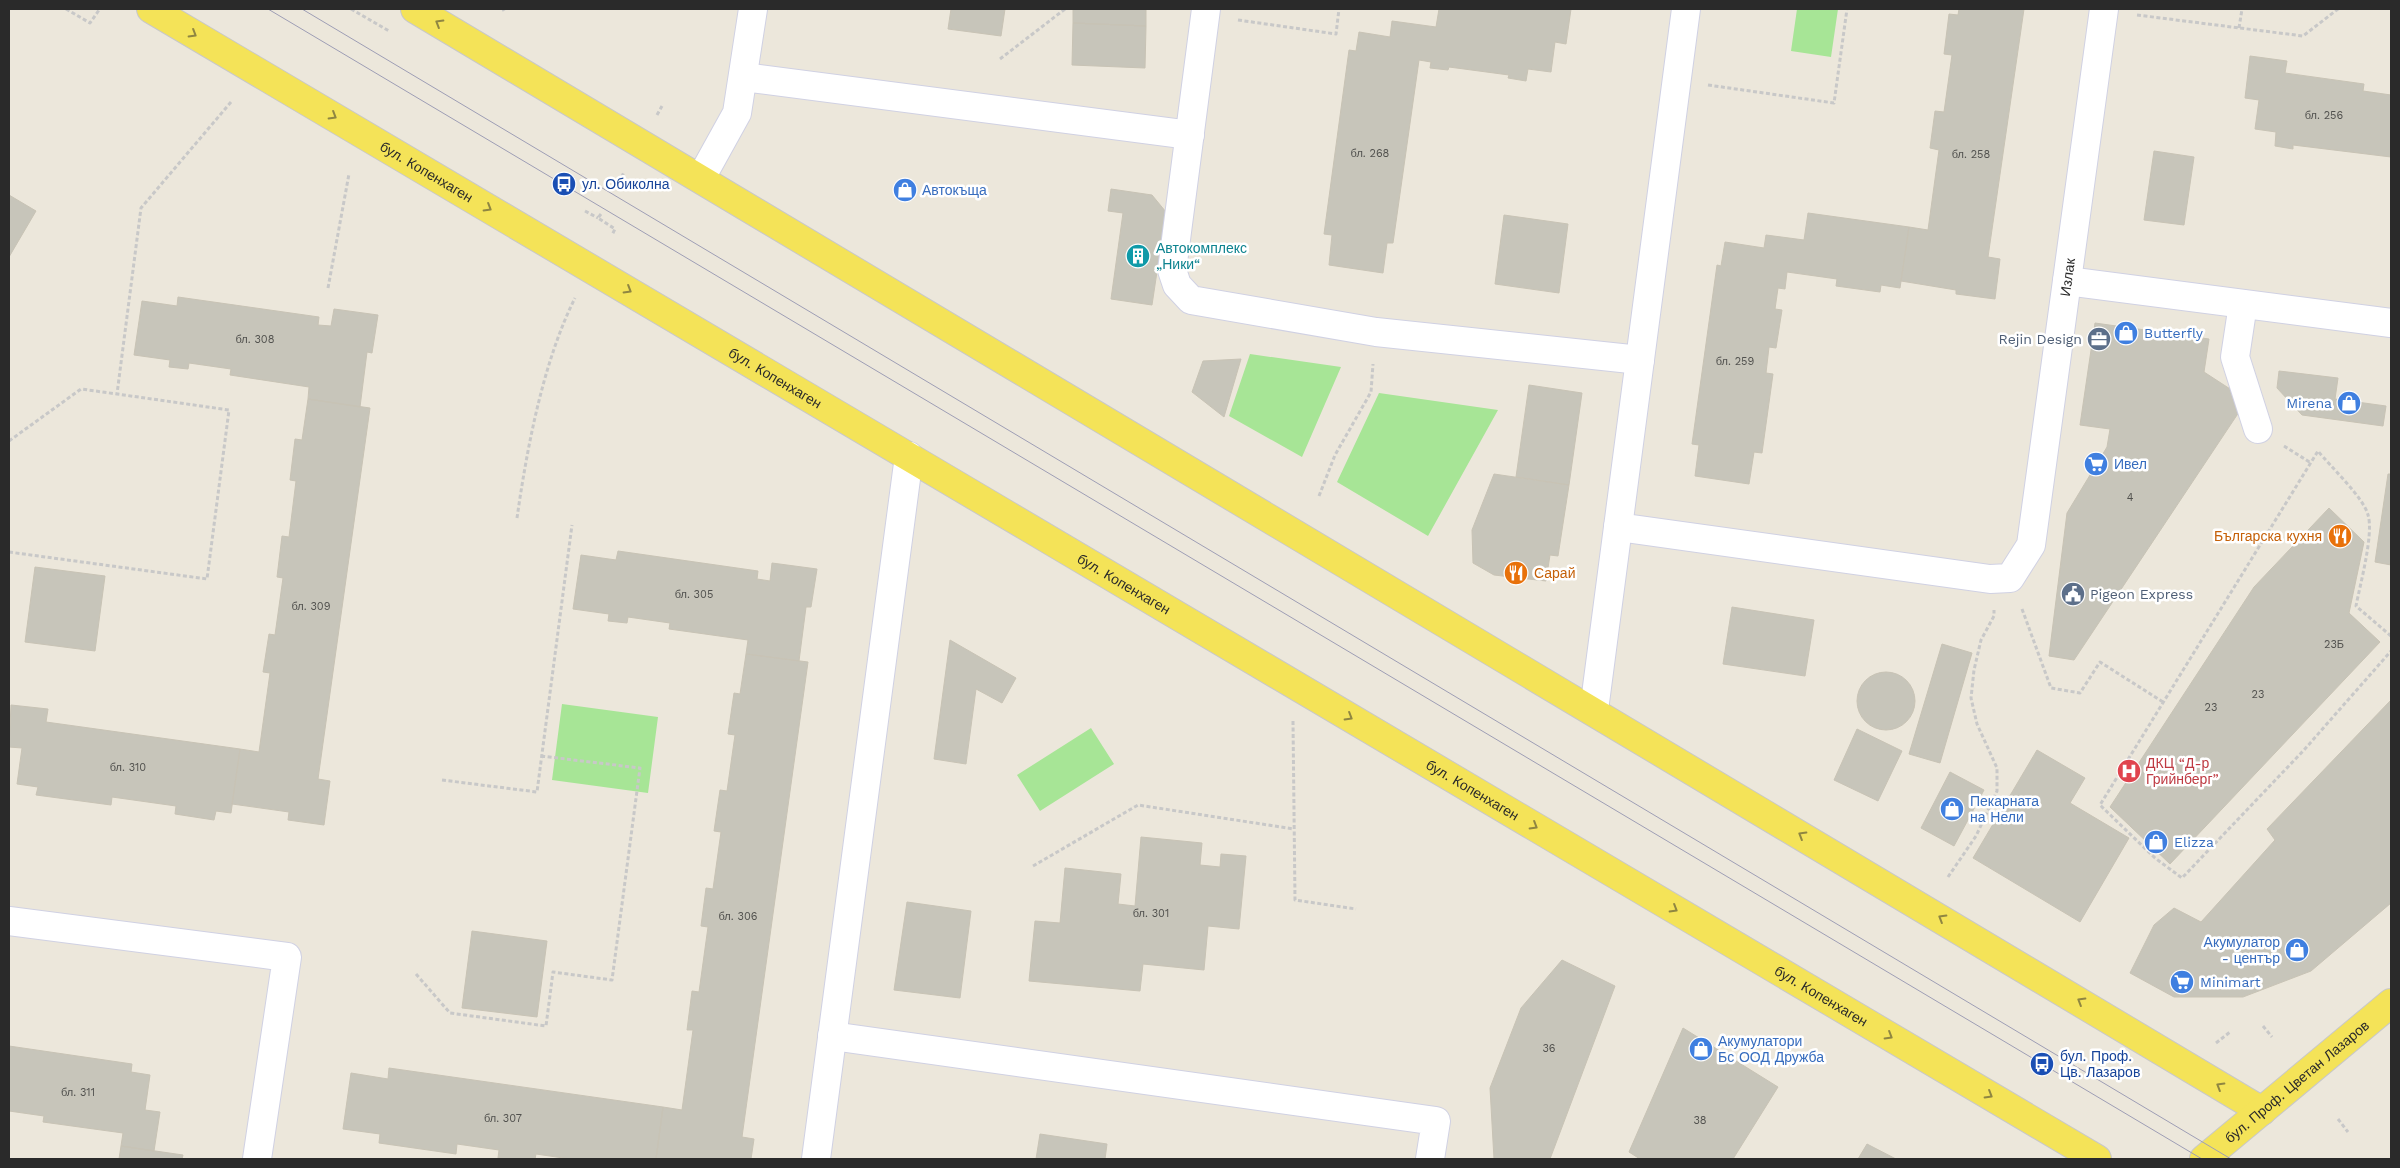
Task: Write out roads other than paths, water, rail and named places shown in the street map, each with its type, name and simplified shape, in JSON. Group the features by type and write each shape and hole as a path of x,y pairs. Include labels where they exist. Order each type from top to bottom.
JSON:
{"main road":[{"name":"бул. Копенхаген","path":"151,9 2097,1159"},
{"path":"414,9 1594,710 2262,1111"},
{"name":"бул. Проф. Цветан Лазаров","path":"2204,1159 2391,1003"}],"street":[{"path":"700,178 737,113 753,9"},
{"path":"1594,710 1686,9"},
{"name":"Излак","path":"1618,527 2000,578 2031,545 2104,10"},
{"path":"1206,12 1172,270 1177,285 1191,300 1376,332 1640,360"},
{"path":"744,77 1190,135"},
{"path":"2067,281 2391,323"},
{"path":"2243,304 2235,357 2258,429"},
{"path":"816,1159 910,456"},
{"path":"9,921 287,957 256,1159"},
{"path":"832,1036 1436,1121 1430,1159"}],"tram line":[{"path":"268,9 2202,1159"},
{"path":"302,9 2231,1159"}],"place":[{"name":"ул. Обиколна","path":"564,184"},
{"name":"Автокъща","path":"905,190"},
{"name":"Автокомплекс „Ники“","path":"1138,256"},
{"name":"Butterfly","path":"2126,333"},
{"name":"Rejin Design","path":"2099,339"},
{"name":"Mirena","path":"2349,403"},
{"name":"Ивел","path":"2096,464"},
{"name":"Българска кухня","path":"2340,536"},
{"name":"Сарай","path":"1516,573"},
{"name":"Pigeon Express","path":"2073,594"},
{"name":"ДКЦ “Д-р Грийнберг”","path":"2129,771"},
{"name":"Пекарната на Нели","path":"1952,809"},
{"name":"Elizza","path":"2156,842"},
{"name":"Акумулатор - център","path":"2297,950"},
{"name":"Minimart","path":"2182,982"},
{"name":"Акумулатори Бс ООД Дружба","path":"1701,1049"},
{"name":"бул. Проф. Цв. Лазаров","path":"2042,1064"}]}
